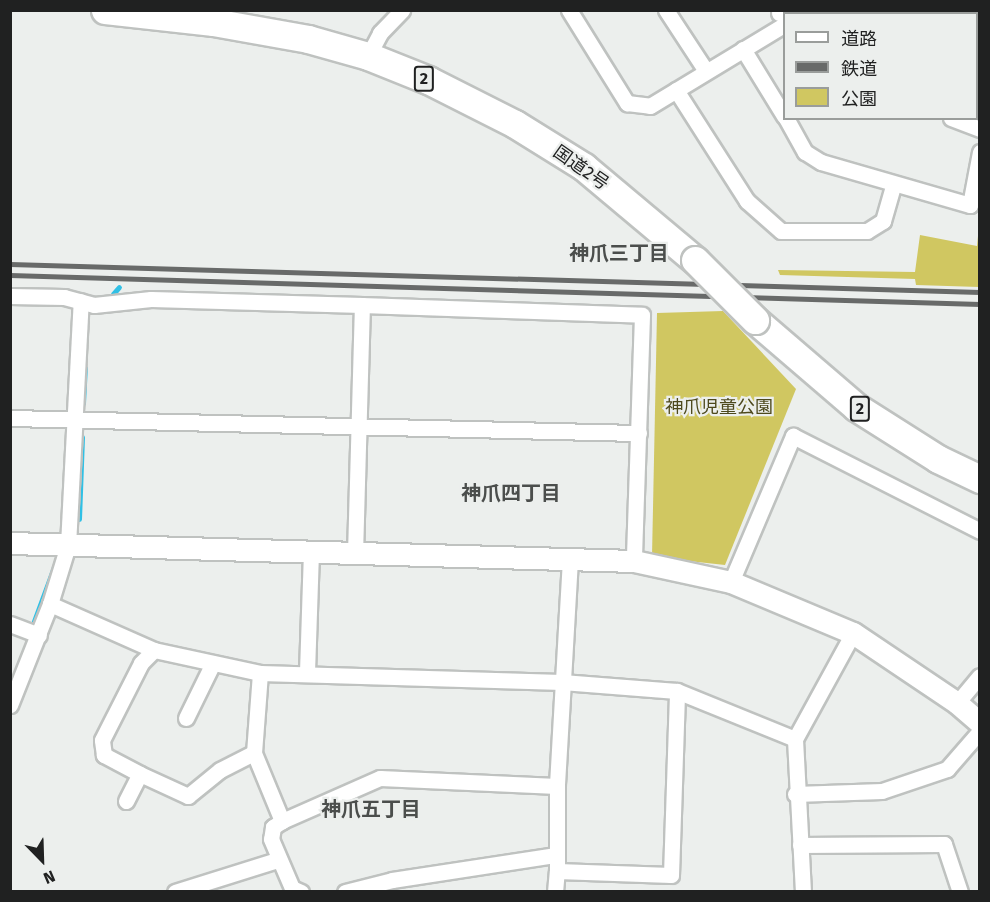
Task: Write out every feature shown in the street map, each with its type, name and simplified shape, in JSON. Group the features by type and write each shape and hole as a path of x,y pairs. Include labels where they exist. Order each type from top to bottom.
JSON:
{"highway":[{"name":"国道2号","path":"105,10 214,16 308,39 368,56 479,106 584,167 652,221 755,320 856,406 938,459 980,479"}],"street":[{"path":"368,56 380,33 402,10"},
{"path":"569,10 627,103 650,106 743,49 782,16"},
{"path":"666,10 706,71"},
{"path":"743,49 783,114"},
{"path":"676,90 747,201 781,231 867,231 883,221 893,186"},
{"path":"787,120 805,152 821,162 893,186 970,204 980,152"},
{"path":"956,120 980,129"},
{"path":"10,296 81,301 94,305 151,299 642,315 634,561"},
{"path":"10,705 39,635 68,544 81,301"},
{"path":"355,554 362,305"},
{"path":"10,418 639,433"},
{"path":"731,582 794,436 980,531"},
{"path":"10,543 634,561 731,582 854,633 957,703 980,723"},
{"path":"307,672 311,552"},
{"path":"555,891 557,786 570,560"},
{"path":"50,604 154,650 260,672 562,682 677,691 795,739"},
{"path":"10,624 39,635"},
{"path":"803,891 795,794 795,739 854,633"},
{"path":"154,650 141,663 102,740 104,755 188,796 220,770 254,753"},
{"path":"186,718 213,663"},
{"path":"260,672 254,753 282,821"},
{"path":"957,703 980,676"},
{"path":"345,891 392,880 556,863 671,875 677,691"},
{"path":"795,794 882,791 947,769 980,731"},
{"path":"126,801 140,774"},
{"path":"301,891 292,888 277,860 270,839 273,827 380,778 557,786"},
{"path":"800,844 944,844 960,891"},
{"path":"175,891 277,860"}],"green space":[{"path":"979,226 979,287 916,285 915,279 780,275 778,270 915,272 920,235 977,246"},
{"name":"神爪児童公園","path":"723,311 796,389 725,565 652,557 657,313"}],"waterway":[{"path":"113,294 119,287"},
{"path":"83,403 85,368"},
{"path":"79,519 82,437"},
{"path":"34,621 54,567"}],"railway":[{"path":"10,264 980,292"},
{"path":"10,275 980,304"}],"district":[{"name":"神爪三丁目","path":"619,253"},
{"name":"神爪四丁目","path":"511,493"},
{"name":"神爪五丁目","path":"371,809"}]}
